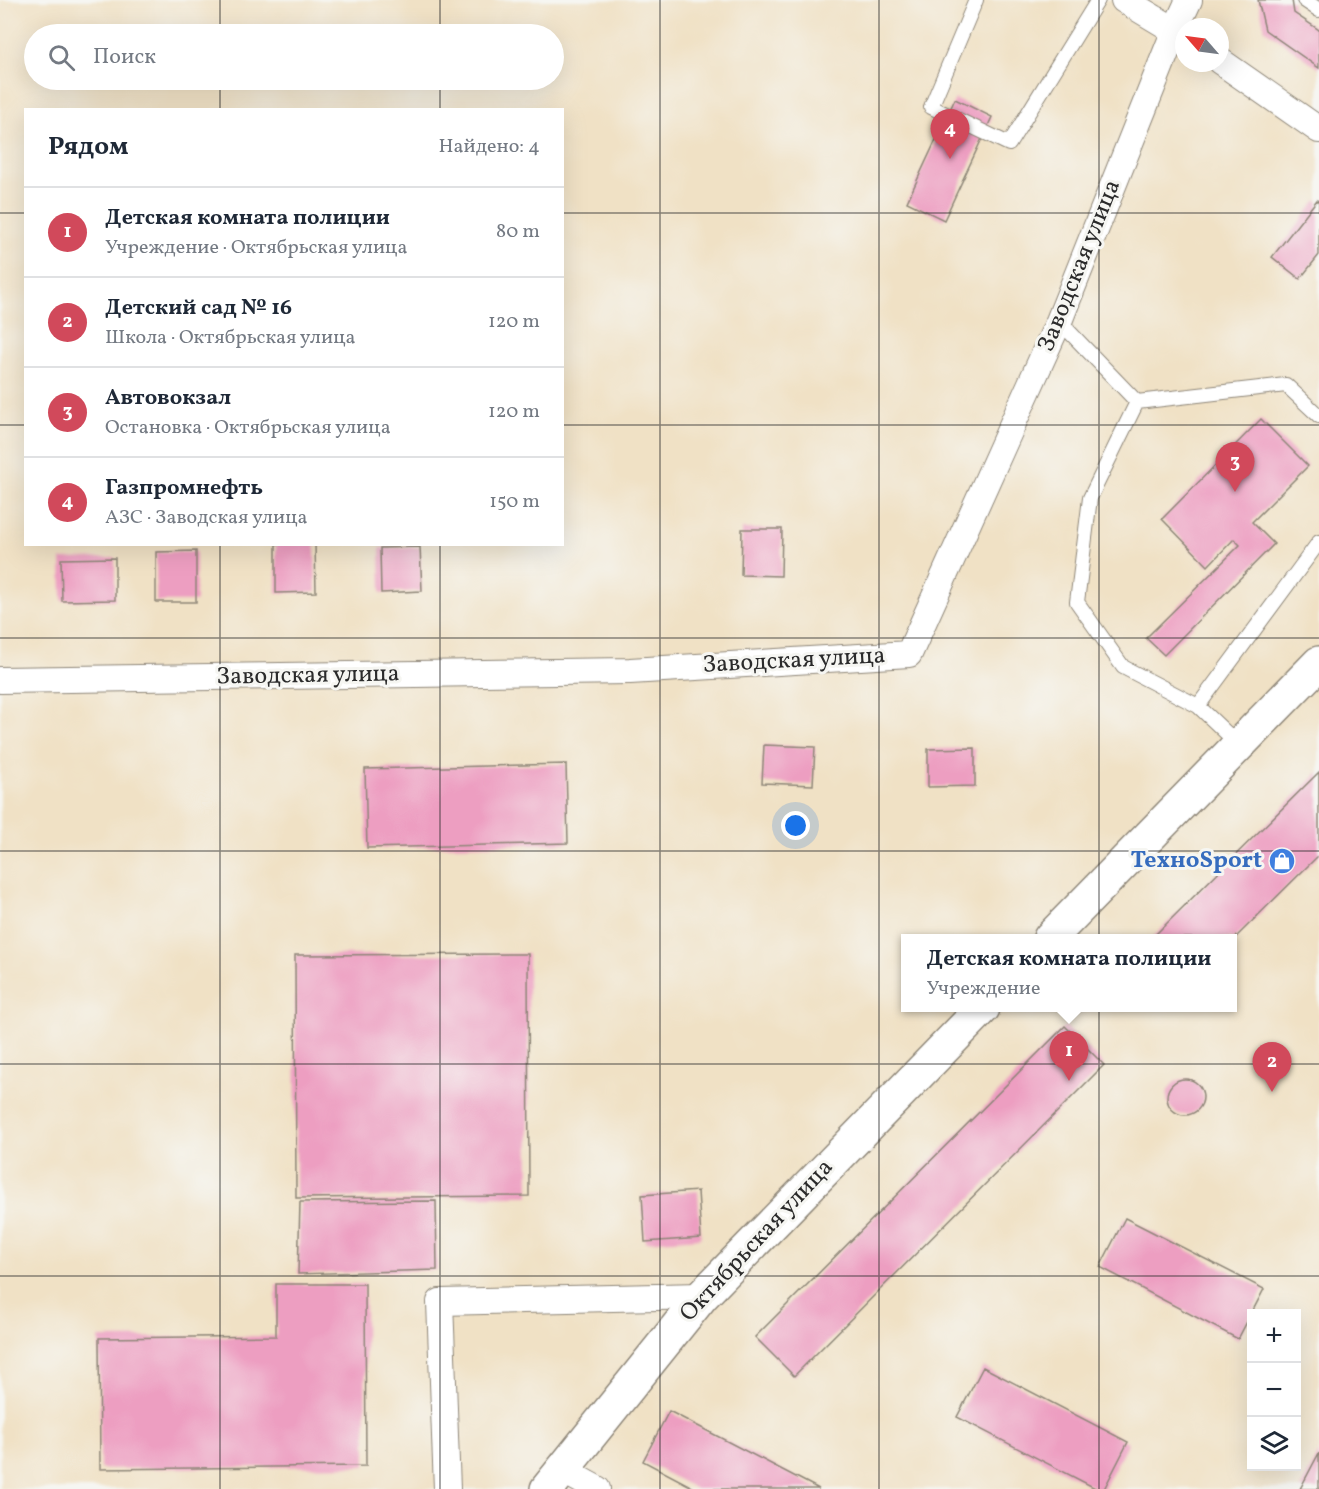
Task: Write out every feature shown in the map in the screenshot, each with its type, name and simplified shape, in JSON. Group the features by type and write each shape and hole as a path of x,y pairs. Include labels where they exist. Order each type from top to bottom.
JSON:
{"main road":[{"path":"1055,934 1319,663"},
{"name":"Октябрьская улица","path":"555,1480 702,1296 979,1012"}],"street":[{"path":"1124,0 1175,30"},
{"name":"Заводская улица","path":"1184,18 1189,0"},
{"name":"Заводская улица","path":"0,680 630,671 909,654 1059,321 1175,45"},
{"path":"1229,67 1319,130"},
{"path":"447,1489 440,1302 702,1296"},
{"path":"555,1480 597,1489"}],"lane":[{"path":"976,0 931,107 1009,144 1098,0"},
{"path":"1304,0 1319,10"},
{"path":"1059,321 1137,402"},
{"path":"1137,402 1286,385 1319,416"},
{"path":"1137,402 1090,498 1077,602 1124,667 1198,706 1239,745"},
{"path":"1198,706 1319,542"}],"building":[{"path":"1258,0 1292,0 1294,13 1319,30 1319,68 1265,30"},
{"path":"955,99 992,117 944,220 907,202"},
{"path":"1317,200 1319,202 1319,255 1300,279 1272,257"},
{"path":"1261,419 1308,466 1252,522 1274,544 1164,655 1146,638 1240,545 1234,539 1208,566 1162,519"},
{"path":"742,529 782,529 781,576 741,575"},
{"path":"276,546 315,546 316,592 276,593"},
{"path":"420,547 422,591 381,593 380,548"},
{"path":"196,551 196,602 156,602 156,552"},
{"path":"115,558 115,600 62,601 61,559"},
{"path":"764,745 815,747 813,785 762,783"},
{"path":"975,748 975,786 928,787 928,749"},
{"path":"566,764 568,843 367,848 365,769"},
{"path":"1319,772 1319,855 1237,936 1237,934 1156,934"},
{"path":"528,954 529,1196 296,1198 295,955"},
{"path":"1065,1026 1104,1065 794,1376 755,1337"},
{"path":"1185,1079 1197,1085 1203,1097 1197,1109 1185,1115 1173,1109 1167,1097 1173,1085"},
{"path":"698,1191 701,1238 645,1242 642,1195"},
{"path":"436,1201 437,1270 298,1274 300,1202"},
{"path":"1125,1218 1264,1289 1254,1309 1247,1309 1247,1322 1238,1339 1100,1267"},
{"path":"276,1284 365,1284 366,1466 100,1469 99,1338 276,1336"},
{"path":"983,1367 1128,1442 1104,1489 1097,1489 957,1417"},
{"path":"669,1411 819,1489 696,1489 643,1461"},
{"path":"1319,1453 1319,1489 1300,1489"}],"place":[{"name":"Газпромнефть","path":"950,159"},
{"name":"Автовокзал","path":"1235,492"},
{"name":"ТехноSport","path":"1282,861"},
{"name":"Детская комната полиции","path":"1069,1081"},
{"name":"Детский сад № 16","path":"1272,1092"}]}
